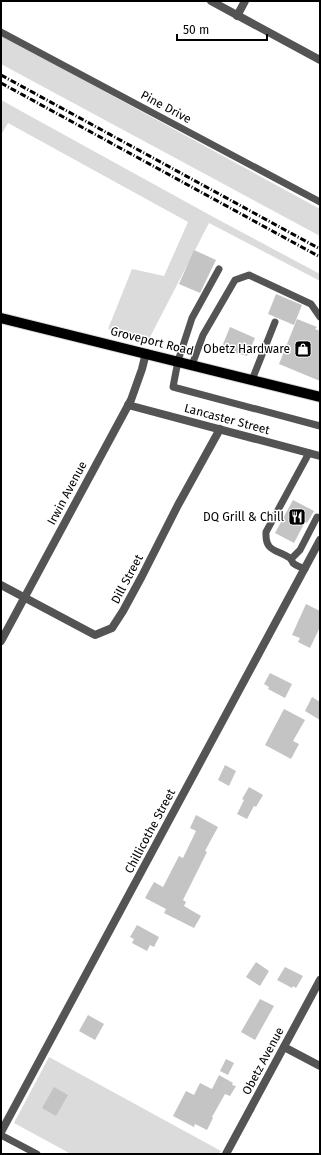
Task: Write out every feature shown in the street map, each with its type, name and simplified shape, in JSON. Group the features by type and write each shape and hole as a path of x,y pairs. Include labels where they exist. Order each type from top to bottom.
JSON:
{"main road":[{"name":"Groveport Road","path":"1,318 192,364 320,397"}],"street":[{"path":"211,1 320,60"},
{"path":"238,16 245,1"},
{"name":"Irwin Avenue","path":"1,641 128,405 142,369 146,353"},
{"name":"Lancaster Street","path":"128,405 320,456"},
{"name":"Dill Street","path":"1,584 95,635 112,628 142,576 178,505 220,429"},
{"name":"Chillicothe Street","path":"1,1132 320,540"},
{"name":"Obetz Avenue","path":"226,1154 320,980"},
{"path":"284,1048 320,1066"}],"lane":[{"name":"Pine Drive","path":"1,32 320,202"},
{"path":"219,269 192,318 178,361 173,387 320,426"},
{"path":"192,364 203,335 235,280 249,275 310,304 320,317"},
{"path":"252,380 275,322"},
{"path":"305,569 293,563 291,559 272,549 266,540 266,532 309,453"},
{"path":"291,559 300,550 317,517 320,518"},
{"path":"1,1135 38,1154"}],"shaded area":[{"path":"1,35 320,209 320,236 1,64"},
{"path":"1,100 320,274 320,281 209,223 149,339 108,329 132,269 164,276 188,222 8,123 1,135"},
{"path":"49,1057 221,1151 219,1154 71,1154 14,1123"}],"building":[{"path":"194,250 216,260 200,293 179,284"},
{"path":"276,294 302,305 294,325 268,314"},
{"name":"Obetz Hardware","path":"297,319 317,327 315,329 320,331 320,381 279,364"},
{"path":"230,327 255,338 247,356 221,349"},
{"name":"DQ Grill & Chill","path":"293,500 314,511 307,523 305,522 294,543 275,533"},
{"path":"306,604 320,611 320,627 310,648 298,642 300,638 292,635"},
{"path":"270,673 292,684 285,698 268,689 269,687 264,684"},
{"path":"312,697 320,702 320,720 305,711"},
{"path":"284,709 305,720 293,741 299,744 291,759 265,745"},
{"path":"225,765 236,771 229,786 218,780"},
{"path":"249,787 263,795 256,807 254,806 247,819 237,814 244,800 242,799"},
{"path":"196,815 218,827 205,851 207,852 183,900 186,902 184,906 201,916 194,928 164,913 166,909 145,898 154,882 163,887 179,856 183,858 196,831 190,828"},
{"path":"137,925 159,937 154,947 150,945 147,951 132,943 134,939 130,937"},
{"path":"256,962 269,971 260,986 246,977"},
{"path":"285,967 303,976 296,988 293,986 292,988 277,980"},
{"path":"260,999 274,1006 255,1040 241,1032"},
{"path":"88,1015 104,1024 95,1040 79,1031"},
{"path":"226,1059 234,1063 228,1075 220,1071"},
{"path":"219,1075 233,1083 232,1085 236,1086 230,1096 225,1094 212,1117 213,1118 207,1130 195,1124 194,1127 173,1116 186,1091 194,1095 200,1083 212,1089"},
{"path":"54,1087 68,1095 56,1116 42,1108"}],"railway":[{"path":"1,75 320,249"},
{"path":"1,83 320,257"}],"place":[{"name":"Obetz Hardware","path":"303,349"},
{"name":"DQ Grill & Chill","path":"297,517"}]}
